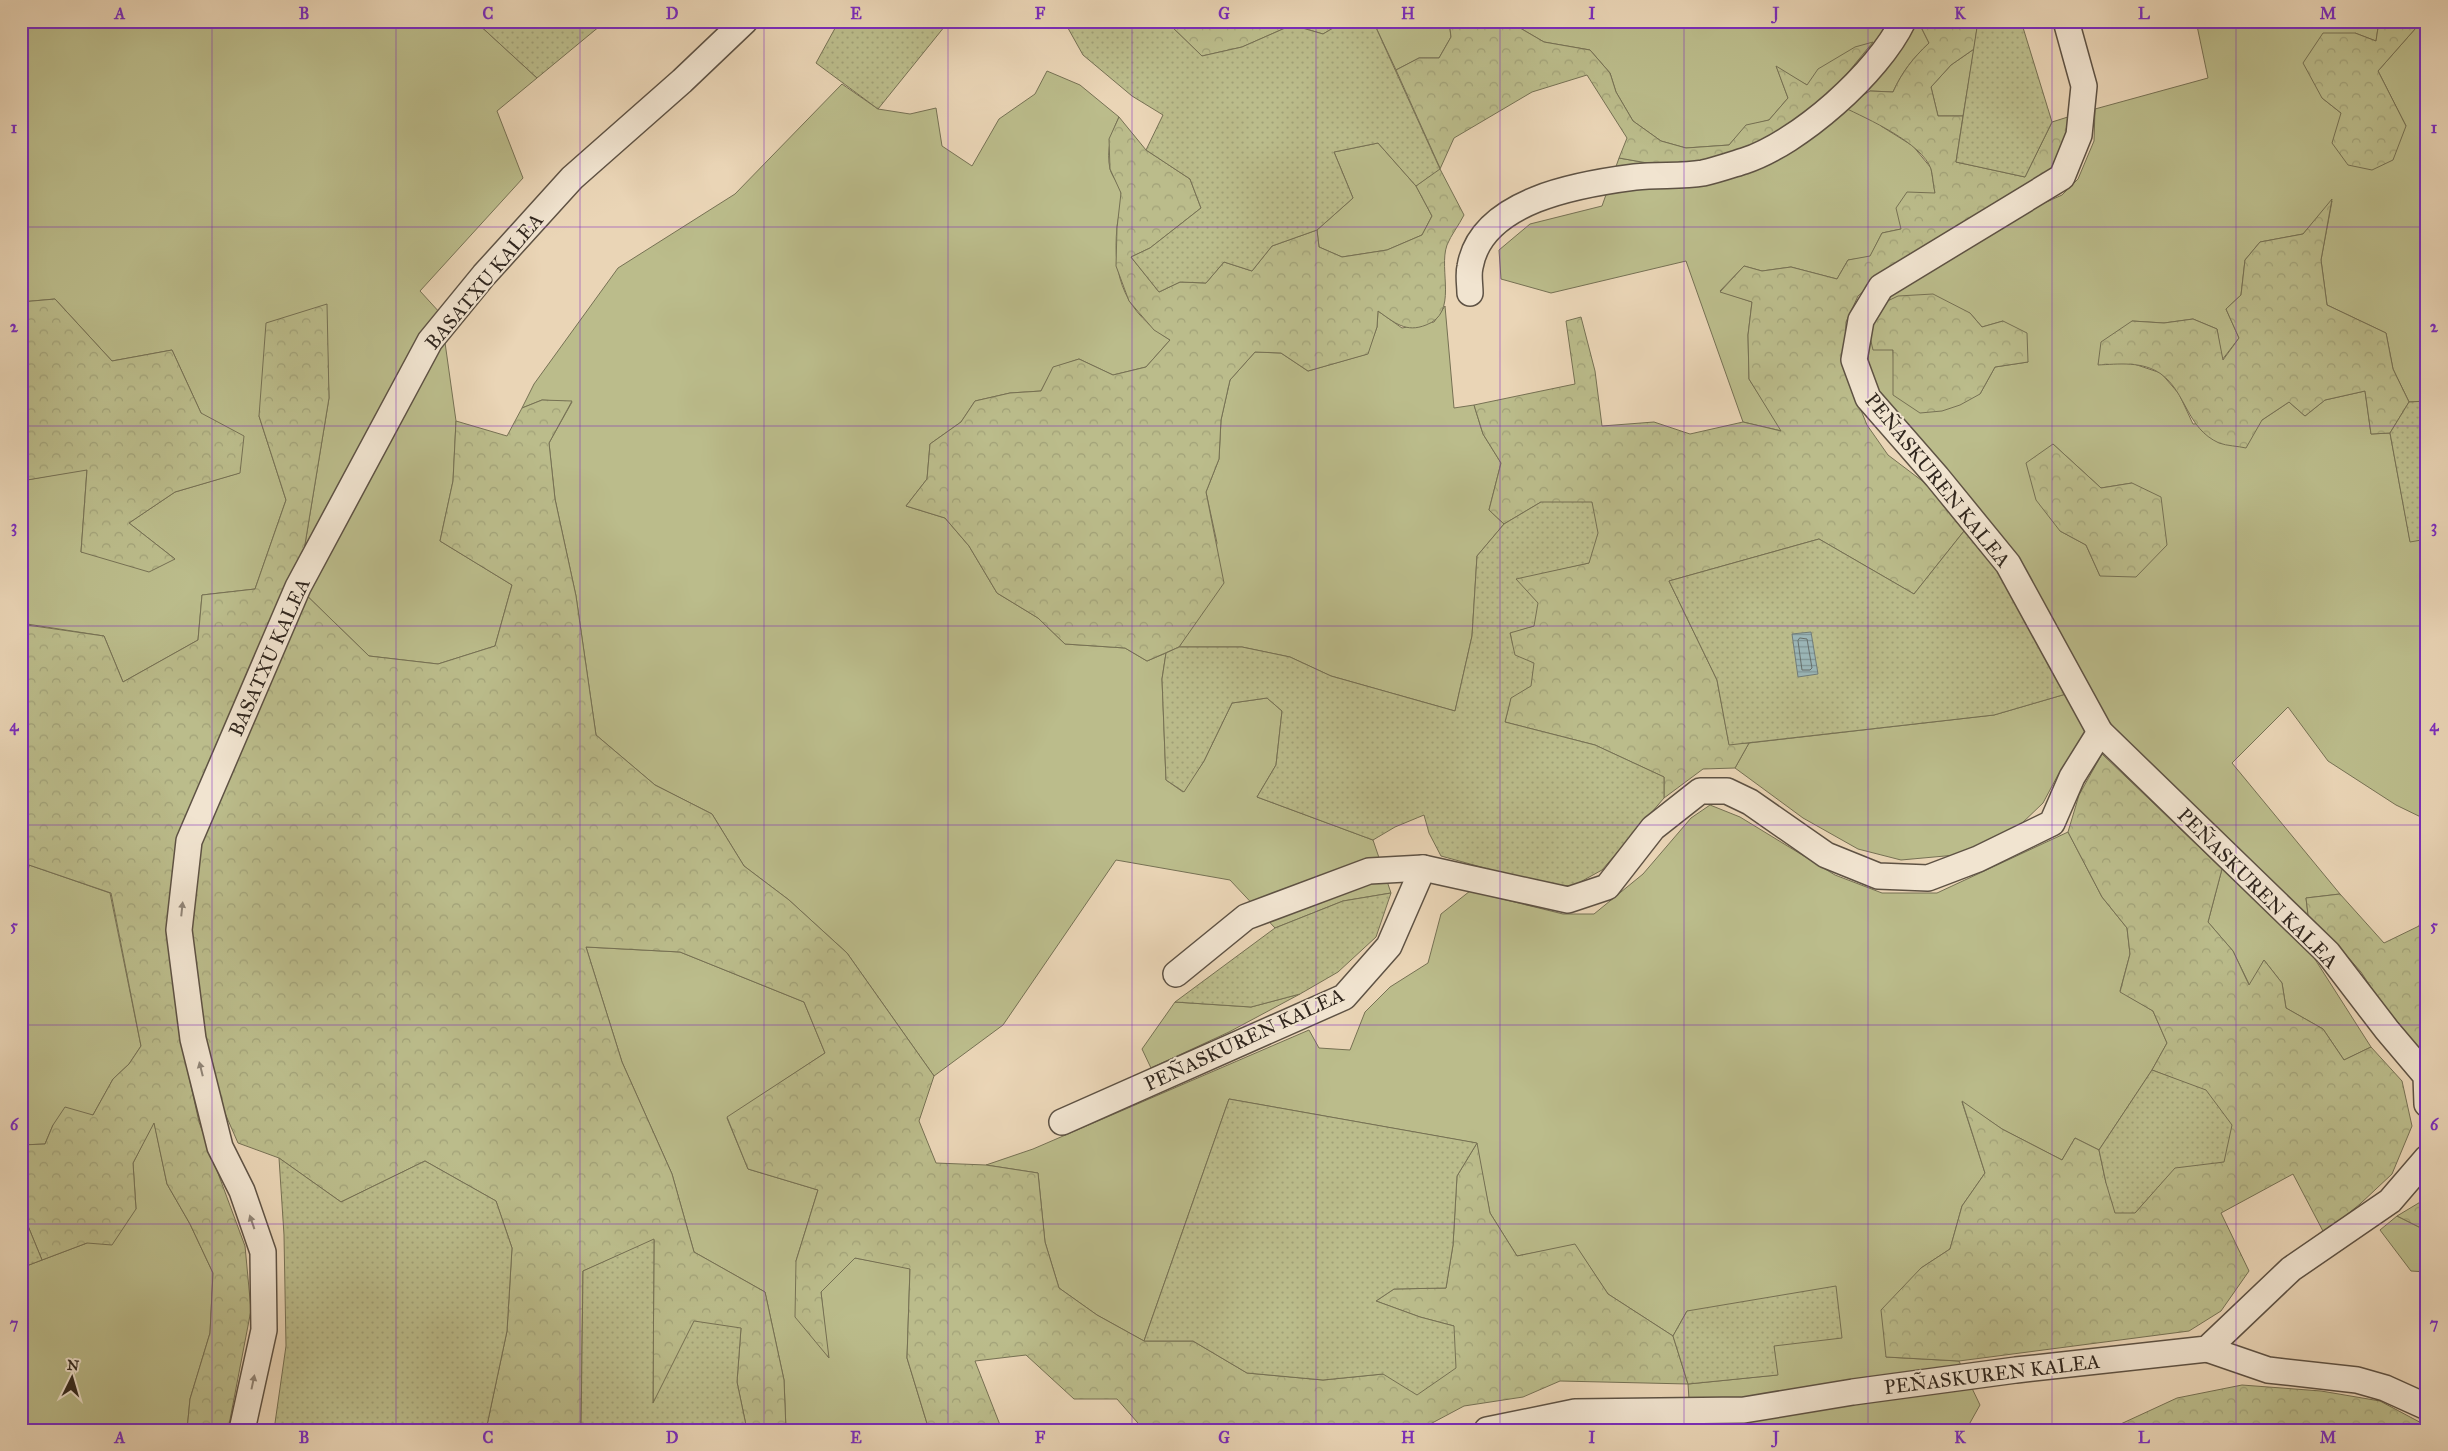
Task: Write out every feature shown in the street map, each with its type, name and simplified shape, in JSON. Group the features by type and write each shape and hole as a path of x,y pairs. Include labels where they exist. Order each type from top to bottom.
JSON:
{"street":[{"name":"BASATXU KALEA","path":"242,1430 264,1330 263,1252 242,1191 220,1147 193,1039 179,930 189,841 298,587 430,341 484,274 572,178 682,81 745,21"},
{"path":"1470,294 1470,266 1482,238 1503,216 1535,198 1574,188 1636,176 1702,173 1746,160 1795,135 1832,106 1866,75 1897,35 1903,21"},
{"name":"PEÑASKUREN KALEA","path":"2066,21 2084,86 2079,135 2062,177 1881,287 1861,320 1854,360 1868,398 1937,477 2008,564 2100,732 2328,953 2387,1030 2426,1076 2427,1104"},
{"path":"1176,974 1246,917 1369,871 1423,868 1568,900 1607,886 1653,828 1700,791 1726,791 1750,802 1826,855 1878,876 1928,878 1978,860 2052,823 2072,777 2100,732"},
{"name":"PEÑASKUREN KALEA","path":"1062,1122 1344,997 1389,946 1423,868"},
{"path":"2427,1158 2390,1201 2291,1269 2207,1349 2268,1370 2357,1380 2385,1388 2427,1407"},
{"name":"PEÑASKUREN KALEA","path":"1487,1430 1575,1412 1744,1410 1853,1392 2016,1370 2207,1349"}],"green space":[{"path":"21,21 475,21 537,78 497,111 523,178 420,291 441,314 456,421 453,481 440,541 512,585 495,646 438,664 369,656 298,587 329,398 326,304 259,416 286,500 255,589 202,595 198,640 123,682 104,636 27,624 21,610 21,481 87,469 81,552 175,559 129,523 175,492 239,473 201,413 172,350 112,361 55,299 21,302"},
{"path":"475,21 606,21 537,78"},
{"path":"839,21 949,21 878,109 816,63"},
{"path":"1064,21 1173,21 1172,27 1202,56 1242,47 1292,25 1323,34 1345,21 1373,21 1440,169 1416,186 1378,143 1334,152 1353,198 1317,230 1272,246 1252,271 1224,262 1206,283 1180,282 1159,292 1131,257 1150,248 1201,208 1190,179 1146,150 1163,115 1132,96 1083,55"},
{"path":"1173,21 1345,21 1323,34 1292,25 1242,47 1202,56 1172,27"},
{"path":"1373,21 1449,21 1451,37 1439,58 1419,58 1396,70"},
{"path":"1449,21 1508,21 1544,42 1590,50 1610,73 1616,92 1633,121 1661,141 1686,148 1729,145 1746,125 1769,120 1788,98 1776,66 1807,85 1818,69 1855,47 1873,42 1836,87 1807,115 1764,141 1701,163 1653,164 1619,158 1627,138 1587,75 1532,92 1454,138 1440,169 1464,215 1447,245 1445,255 1445,301 1442,311 1436,319 1426,325 1412,328 1395,323 1378,311 1377,327 1368,354 1308,371 1281,353 1255,352 1230,380 1221,420 1219,459 1206,492 1224,583 1179,647 1147,661 1125,648 1065,644 1038,618 997,593 969,546 945,518 906,506 927,479 930,444 961,422 975,401 1010,393 1041,391 1053,367 1079,359 1113,375 1146,367 1170,340 1154,330 1129,301 1116,266 1117,228 1121,193 1110,169 1109,139 1119,117 1146,150 1190,179 1201,208 1150,248 1131,257 1159,292 1180,282 1206,283 1224,262 1252,271 1272,246 1317,230 1319,247 1342,257 1387,250 1422,235 1432,216 1416,186 1440,168 1396,70 1419,58 1439,58 1451,37"},
{"path":"1508,21 1918,21 1929,43 1908,66 1893,92 1870,91 1881,126 1913,146 1931,168 1935,193 1901,229 1882,233 1870,257 1848,260 1837,279 1791,267 1762,271 1744,266 1720,291 1752,302 1748,335 1749,379 1782,431 1743,422 1686,261 1551,293 1501,279 1499,250 1530,224 1602,206 1619,158 1653,164 1742,153 1807,85 1777,68 1788,98 1769,120 1746,126 1729,145 1686,148 1661,141 1633,121 1616,92 1610,73 1590,50 1544,42"},
{"path":"1918,21 1978,21 1974,49 1951,65 1931,87 1938,116 1963,116 1956,162 2025,177 2052,122 2071,116 2056,171 1883,274 1858,296 1846,322 1845,371 1867,425 1888,455 1925,483 1964,531 1914,594 1819,539 1669,581 1717,680 1729,744 1749,743 1735,768 1703,769 1664,798 1664,777 1595,745 1505,722 1514,666 1510,632 1534,626 1515,578 1589,563 1541,502 1504,524 1489,510 1501,463 1483,434 1474,405 1575,384 1566,321 1581,317 1595,371 1602,426 1654,422 1690,434 1743,422 1781,431 1749,379 1748,335 1752,302 1720,292 1744,266 1762,271 1791,267 1837,279 1848,260 1870,256 1882,233 1901,229 1896,208 1907,192 1935,193 1931,169 1926,159 1917,150 1893,133 1843,107 1870,91 1893,92 1908,66 1929,43"},
{"path":"1978,21 2021,21 2052,122 2025,177 1956,162"},
{"path":"2196,21 2379,21 2376,41 2355,33 2322,98 2341,113 2406,126 2378,71 2415,29 2416,21 2427,21 2427,401 2409,402 2393,369 2386,333 2327,305 2321,260 2332,201 2303,234 2260,242 2245,260 2241,295 2226,309 2239,338 2222,360 2217,329 2193,319 2164,323 2132,321 2098,364 2131,363 2161,373 2179,394 2193,424 2262,420 2289,402 2305,416 2325,400 2365,391 2371,434 2390,433 2410,541 2427,539 2427,820 2396,805 2328,761 2288,707 2232,763 2340,894 2306,898 2309,923 2104,718 2016,555 1953,477 1881,396 1868,370 1869,333 1893,350 1894,368 1980,394 1995,367 2028,362 2003,321 1982,327 1970,313 1877,306 1891,290 2033,208 2062,195 2078,179 2094,141 2095,109 2208,78","holes":["2053,444 2101,488 2132,483 2100,576 2086,545 2060,531"]},
{"path":"2379,21 2416,21 2415,29 2378,71 2406,126 2393,160 2372,170 2348,165 2332,143 2341,113 2322,98 2303,63 2323,33 2355,33 2376,41"},
{"path":"1974,49 1963,116 1938,116 1931,87 1951,65"},
{"path":"1047,71 1080,85 1119,117 1112,136 1109,155 1110,169 1119,187 1121,197 1116,246 1120,278 1125,292 1142,318 1170,340 1146,367 1113,375 1079,359 1053,368 1041,391 1010,393 975,401 961,422 930,444 927,479 906,506 945,518 969,546 997,593 1038,618 1065,644 1125,648 1147,661 1166,653 1162,679 1166,780 1183,792 1204,761 1232,703 1267,698 1282,711 1276,765 1257,797 1373,840 1391,893 1343,901 1275,928 1230,880 1116,860 1003,1025 934,1076 847,953 789,900 744,866 712,814 655,785 596,735 576,596 555,499 549,443 572,402 542,400 522,408 534,384 618,268 735,194 842,84 878,109 910,114 936,108 942,146 972,166 999,119 1035,94"},
{"path":"1378,143 1416,186 1432,216 1422,235 1387,250 1342,257 1319,247 1317,230 1353,198 1334,152"},
{"path":"2332,199 2321,260 2327,305 2386,333 2393,369 2409,402 2390,433 2371,434 2365,391 2325,400 2305,416 2289,402 2262,420 2246,448 2222,444 2208,437 2200,429 2170,382 2161,374 2138,365 2098,365 2101,342 2132,321 2164,323 2193,319 2217,329 2223,360 2239,338 2226,309 2241,295 2245,260 2260,242 2303,234"},
{"path":"1933,294 1970,313 1982,327 2003,321 2027,333 2028,362 1995,367 1980,394 1960,405 1942,411 1920,413 1893,395 1893,350 1873,350 1869,333 1877,306 1898,296"},
{"path":"55,299 112,361 172,350 201,413 244,436 240,473 175,492 129,523 175,559 149,572 81,552 87,470 21,481 21,302"},
{"path":"327,304 329,398 298,587 369,656 438,664 495,646 512,585 440,541 453,481 456,421 507,436 522,408 542,400 572,401 549,443 555,499 576,596 596,735 655,785 712,814 744,866 789,900 847,953 934,1076 919,1121 936,1163 986,1165 1038,1173 1045,1242 1059,1288 1097,1315 1144,1341 1193,1341 1247,1373 1323,1380 1383,1374 1454,1326 1420,1317 1376,1301 1394,1289 1446,1288 1453,1245 1457,1176 1477,1143 1490,1213 1517,1256 1575,1244 1608,1294 1673,1336 1688,1384 1560,1381 1523,1397 1464,1406 1419,1430 1144,1430 1117,1399 1074,1399 1026,1355 975,1361 1002,1430 929,1430 907,1358 910,1269 855,1258 821,1292 829,1358 795,1317 796,1261 818,1190 748,1169 727,1117 825,1053 804,1002 680,952 586,947 622,1062 672,1174 694,1252 765,1292 784,1380 786,1430 747,1430 737,1382 741,1328 653,1404 654,1240 583,1271 581,1430 486,1430 507,1331 512,1248 496,1201 425,1161 341,1202 279,1158 238,1143 193,1040 183,1050 199,1122 245,1246 251,1310 228,1430 187,1430 190,1399 210,1333 213,1273 190,1224 167,1184 154,1123 133,1163 136,1209 112,1245 87,1243 42,1260 21,1209 21,1145 45,1144 53,1125 65,1107 93,1115 113,1079 129,1064 141,1046 111,893 29,865 21,913 21,610 27,625 104,636 123,682 198,640 202,595 255,589 286,500 259,416 266,323"},
{"path":"1445,306 1454,408 1474,405 1483,434 1501,463 1489,510 1504,524 1477,556 1472,636 1455,711 1331,676 1290,657 1242,647 1179,647 1196,620 1217,543 1206,492 1219,459 1221,420 1230,380 1255,352 1281,353 1308,371 1367,354 1377,327 1378,311 1402,328 1434,322"},
{"path":"2427,401 2427,539 2410,542 2390,433 2409,402"},
{"path":"2053,444 2101,488 2132,483 2161,497 2167,545 2136,577 2100,576 2086,545 2060,531 2036,500 2026,463"},
{"path":"1541,502 1592,502 1598,533 1589,563 1516,579 1538,603 1534,626 1510,633 1515,655 1534,663 1531,686 1511,698 1505,722 1595,745 1664,777 1664,798 1602,870 1573,886 1543,884 1441,856 1429,833 1424,815 1395,827 1373,840 1257,797 1276,765 1282,711 1267,698 1232,703 1204,761 1184,792 1166,780 1162,679 1166,653 1179,647 1242,647 1290,657 1331,676 1455,711 1472,636 1477,556 1504,524"},
{"path":"1964,531 1993,559 2066,694 1994,715 1729,745 1717,680 1669,581 1819,539 1914,594"},
{"path":"2066,694 2086,734 2059,773 2043,803 2019,826 1956,855 1901,860 1858,849 1803,818 1735,768 1749,743 1994,715"},
{"path":"2102,754 2222,869 2208,922 2233,951 2249,985 2264,960 2282,983 2286,1008 2323,1029 2344,1060 2371,1047 2402,1081 2412,1126 2392,1174 2360,1204 2324,1233 2293,1174 2221,1213 2249,1271 2221,1311 2189,1331 1959,1361 1886,1357 1881,1310 1921,1268 1950,1249 1962,1206 1985,1173 1962,1101 2002,1129 2062,1160 2075,1138 2099,1150 2106,1183 2135,1213 2174,1168 2206,1091 2152,1070 2167,1043 2153,1011 2120,992 2130,954 2127,928 2102,897 2068,832 2079,795"},
{"path":"1710,805 1740,817 1835,875 1882,893 1937,893 2068,832 2102,897 2127,928 2130,954 2120,991 2153,1011 2167,1043 2152,1070 2099,1150 2075,1138 2062,1160 2002,1129 1962,1102 1985,1173 1962,1206 1950,1249 1921,1268 1886,1357 1959,1361 1980,1405 1966,1430 1691,1430 1688,1384 1777,1375 1774,1346 1687,1311 1673,1336 1608,1294 1575,1245 1517,1256 1490,1213 1476,1143 1229,1099 1144,1341 1097,1315 1059,1288 1045,1242 1038,1173 986,1165 1033,1149 1309,1030 1319,1048 1350,1050 1365,1012 1390,987 1428,963 1441,914 1470,891 1563,914 1594,914 1643,874 1691,818"},
{"path":"29,865 110,893 141,1046 129,1064 113,1079 93,1115 53,1125 45,1144 21,1145 21,913"},
{"path":"2222,869 2311,953 2371,1047 2344,1060 2323,1029 2286,1008 2282,983 2264,960 2250,986 2233,951 2208,922"},
{"path":"1391,893 1376,937 1338,972 1300,994 1251,1007 1175,1002 1275,928 1343,901"},
{"path":"2340,894 2384,943 2419,926 2427,935 2427,1058 2378,998 2361,972 2331,938 2309,923 2306,898"},
{"path":"2427,899 2427,935 2419,926"},
{"path":"586,947 680,952 804,1002 825,1053 727,1118 748,1169 818,1190 796,1261 828,1357 821,1292 855,1258 910,1268 907,1358 929,1430 786,1430 784,1380 765,1292 694,1252 672,1174 622,1062"},
{"path":"1300,994 1229,1032 1151,1068 1142,1049 1175,1002 1251,1007"},
{"path":"2152,1070 2206,1090 2232,1125 2224,1162 2175,1168 2135,1213 2115,1213 2099,1150"},
{"path":"1229,1099 1477,1143 1457,1176 1453,1245 1446,1288 1394,1289 1376,1301 1420,1317 1454,1326 1456,1368 1417,1395 1383,1374 1323,1380 1247,1373 1193,1341 1144,1341"},
{"path":"154,1122 167,1184 190,1224 213,1273 210,1333 190,1399 187,1430 21,1430 21,1268 87,1243 136,1209 133,1163"},
{"path":"279,1158 341,1202 425,1161 496,1201 512,1248 507,1331 486,1430 274,1430 286,1346 284,1235"},
{"path":"2427,1198 2427,1231 2397,1216"},
{"path":"21,1209 42,1260 21,1268"},
{"path":"2397,1216 2427,1231 2427,1272 2411,1271 2380,1230"},
{"path":"654,1239 653,1403 694,1321 741,1328 737,1382 747,1430 581,1430 583,1271"},
{"path":"1836,1286 1842,1338 1774,1346 1778,1375 1688,1384 1673,1336 1687,1311"},
{"path":"2242,1385 2321,1391 2380,1401 2427,1426 2427,1430 2098,1430 2112,1428 2177,1398"}],"water":[{"path":"1811,632 1818,674 1798,677 1792,634"}]}
